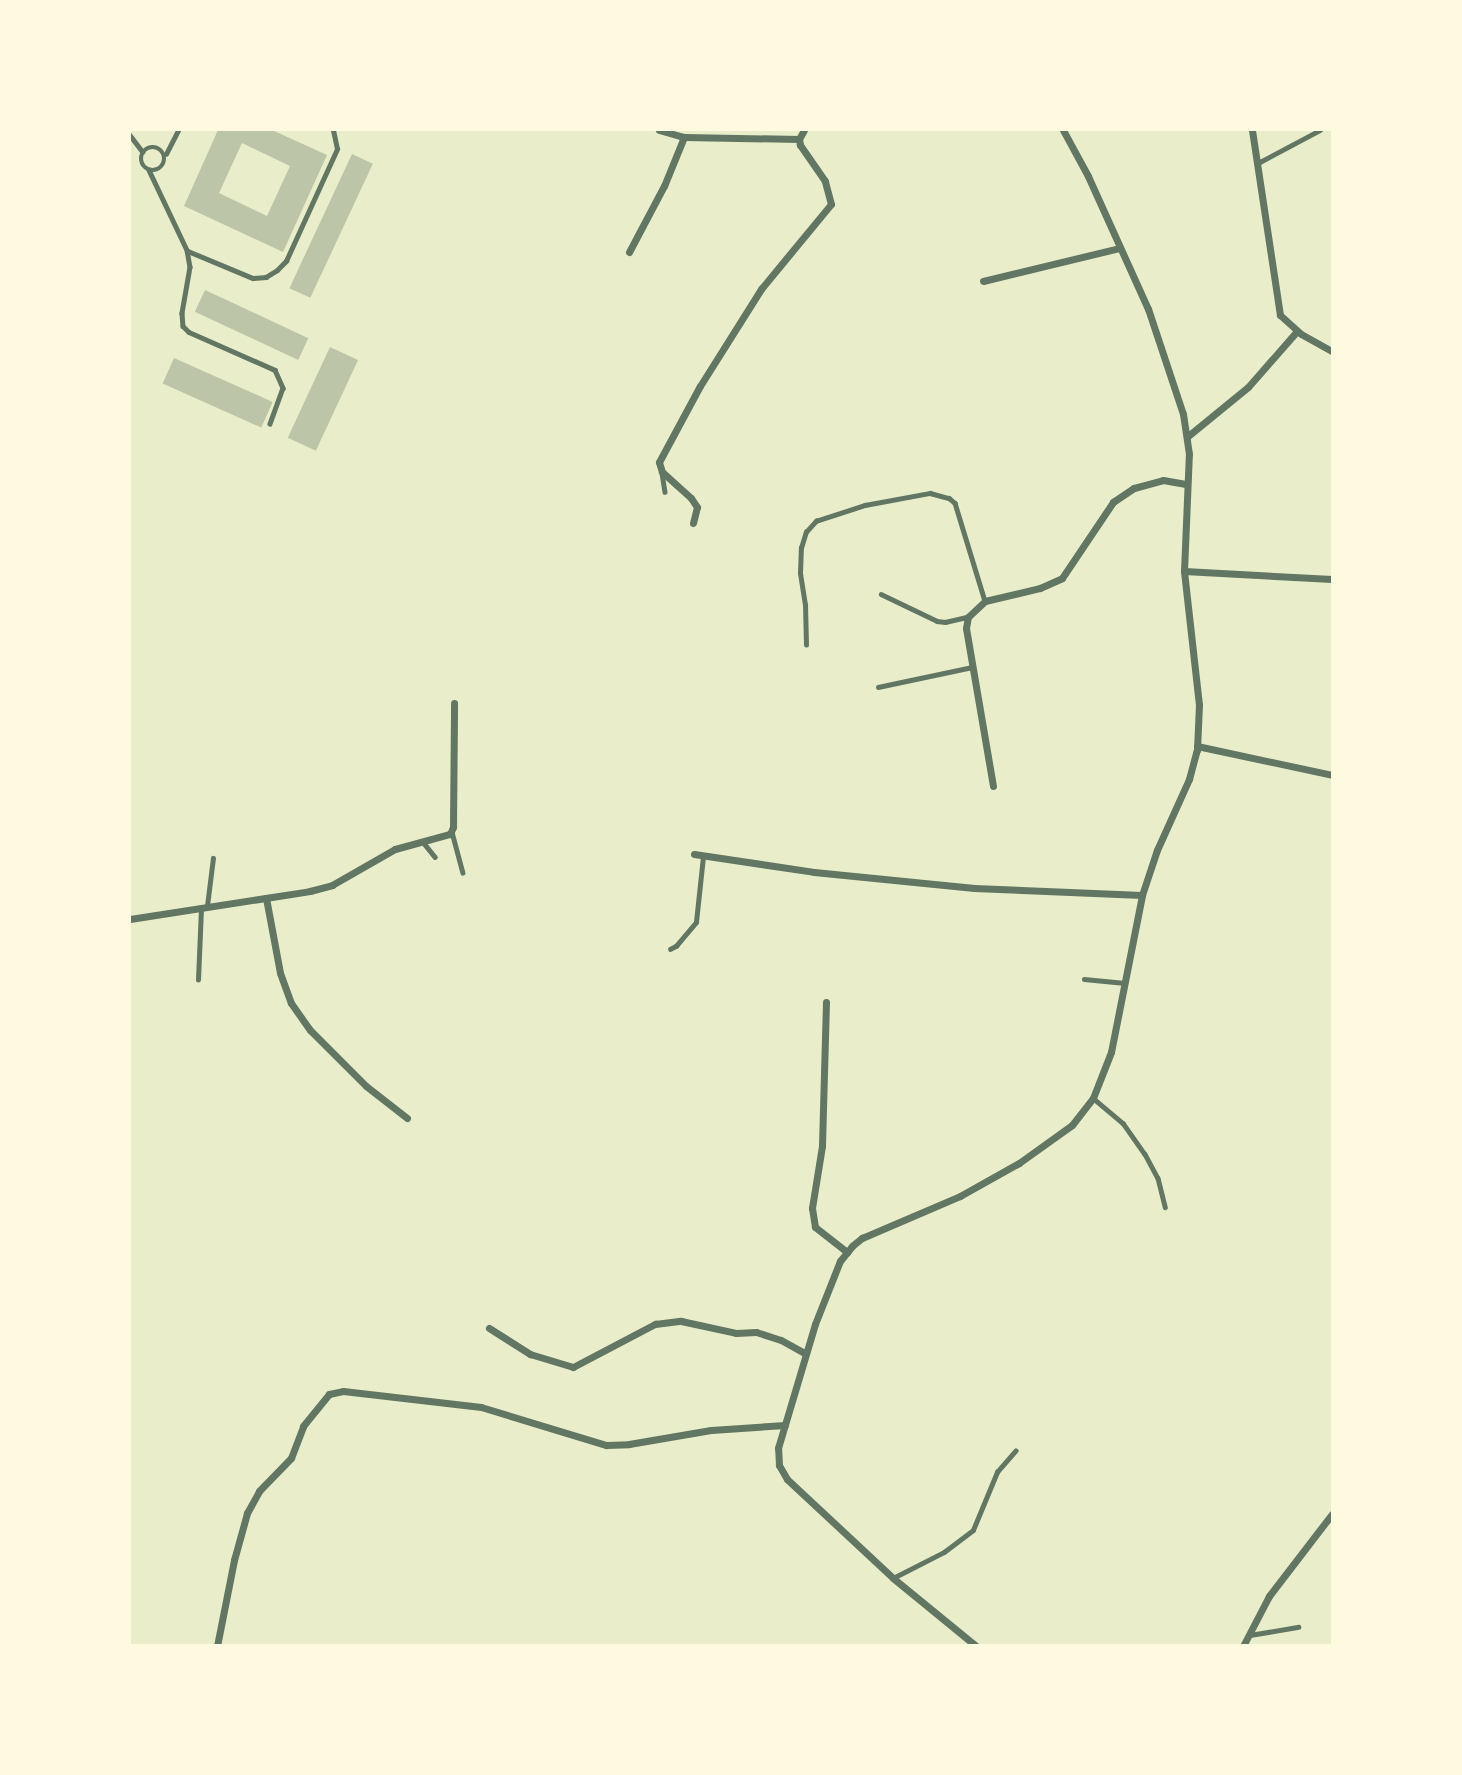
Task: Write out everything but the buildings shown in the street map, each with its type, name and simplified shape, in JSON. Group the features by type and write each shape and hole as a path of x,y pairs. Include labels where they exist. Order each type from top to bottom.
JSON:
{"street":[{"path":"659,130 684,137 799,139"},
{"path":"799,139 804,130"},
{"path":"976,1646 893,1578 787,1479 779,1465 778,1448 804,1353 840,1261 847,1252 862,1238 960,1196 1019,1163 1072,1125 1093,1098 1111,1052 1142,895 1157,850 1189,779 1198,746 1199,705 1184,571 1188,436 1148,309 1088,176 1063,130"},
{"path":"1252,130 1280,315 1297,331 1332,351"},
{"path":"629,252 669,177 684,137"},
{"path":"693,523 698,511 695,503 662,472 659,462 761,289 831,204 830,191 799,139"},
{"path":"983,281 1119,248"},
{"path":"1188,436 1248,387 1297,331"},
{"path":"993,786 966,628 968,617 985,601 1040,588 1062,578 1113,502 1134,488 1163,480 1186,484"},
{"path":"1184,571 1332,579"},
{"path":"130,919 332,885 373,859 452,832 454,703"},
{"path":"1198,746 1332,775"},
{"path":"694,853 814,872 974,888 1142,895"},
{"path":"266,898 280,973 291,1003 319,1040 366,1086 407,1118"},
{"path":"826,1002 822,1146 812,1208 815,1227 847,1252"},
{"path":"489,1328 530,1354 573,1367 655,1324 681,1321 736,1333 756,1332 781,1340 804,1353"},
{"path":"218,1646 234,1560 247,1514 259,1491 291,1458 303,1426 329,1394 343,1391 481,1407 606,1445 629,1444 711,1430 785,1425"},
{"path":"1243,1646 1269,1595 1332,1514"}],"lane":[{"path":"149,170 160,169 164,165 165,155 178,130"},
{"path":"187,250 253,278 266,277 277,270 286,261 337,149 333,130"},
{"path":"1257,164 1320,130"},
{"path":"130,135 143,152 142,163 149,170 187,250 190,267 182,313 183,326 188,332 275,370 283,388 271,424"},
{"path":"143,152 152,146 162,150 165,155"},
{"path":"662,472 665,492"},
{"path":"806,645 805,605 800,573 801,548 806,532 816,521 865,505 930,493 949,498 955,503 985,601"},
{"path":"881,594 937,621 968,617"},
{"path":"878,687 973,667"},
{"path":"452,832 463,873"},
{"path":"422,841 435,857"},
{"path":"670,948 681,941 695,922 703,855"},
{"path":"198,980 204,907 212,858"},
{"path":"1084,979 1125,983"},
{"path":"1093,1098 1123,1123 1145,1154 1158,1178 1165,1207"},
{"path":"893,1578 944,1552 973,1530 997,1472 1014,1451"},
{"path":"1250,1635 1298,1627"}]}
